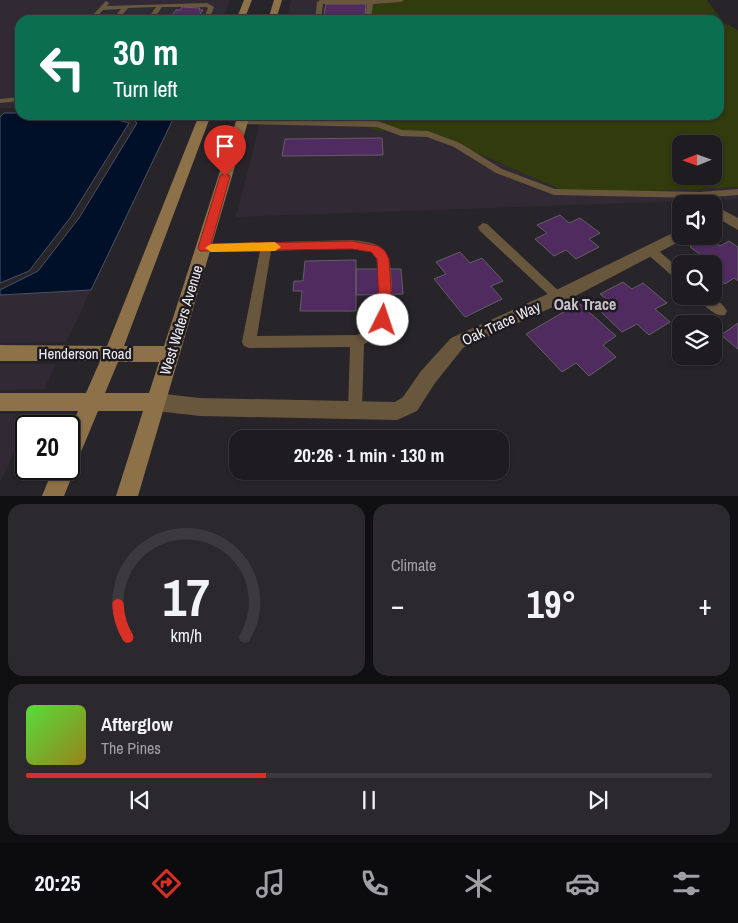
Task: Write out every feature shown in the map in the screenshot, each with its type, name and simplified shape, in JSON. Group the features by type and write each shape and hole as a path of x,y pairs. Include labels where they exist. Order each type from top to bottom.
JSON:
{"main road":[{"path":"242,15 248,0"},
{"path":"274,15 278,0"},
{"path":"80,430 113,352 203,120"},
{"name":"West Waters Avenue","path":"127,496 243,120"},
{"name":"Henderson Road","path":"0,353 113,352 171,354"},
{"path":"0,402 156,402"},
{"path":"53,496 60,480"}],"street":[{"path":"722,215 738,225"},
{"name":"Oak Trace Way","path":"156,402 200,407 397,411 410,404 428,377 456,343 558,297 672,239"}],"lane":[{"path":"95,15 108,0"},
{"path":"154,15 162,5 190,0"},
{"path":"208,0 214,2 208,15"},
{"path":"319,15 320,2 401,0"},
{"path":"368,15 370,2"},
{"path":"101,8 207,5 211,6 211,9"},
{"path":"120,15 126,8"},
{"path":"0,101 15,100"},
{"path":"270,120 378,124 401,133 428,134 457,145 499,170 554,192 700,195 738,192"},
{"path":"482,227 558,297"},
{"path":"204,248 352,245 374,248 381,254 383,259 385,317 372,335 357,341 249,342 266,247"},
{"path":"650,250 672,269"},
{"path":"713,305 720,311"},
{"path":"355,410 357,341"}],"shaded area":[{"path":"0,0 230,0 225,15 15,15 15,108 0,108"},
{"path":"291,0 369,0 370,15 287,15"},
{"path":"261,120 351,121 377,131 426,131 573,195 738,187 738,199 722,200 722,195 672,195 672,201 236,217"},
{"path":"91,290 66,342 0,343 0,295"},
{"path":"0,364 56,364 44,389 0,390"},
{"path":"0,414 32,414 15,415 15,450 0,482"}],"green space":[{"path":"369,0 707,0 718,15 370,15"},
{"path":"724,23 738,30 738,187 573,195 426,131 377,131 350,121 335,120 724,120"}],"water":[{"path":"4,113 15,113 15,120 118,120 129,123 70,218 29,271 0,283 0,117"},
{"path":"134,120 173,120 91,290 0,295 0,290 38,271 79,218 137,123"}],"building":[{"path":"326,4 366,4 365,15 324,15"},
{"path":"182,7 200,8 199,10 203,10 200,15 172,15 176,10 180,10"},
{"path":"382,138 383,155 282,156 285,139"},
{"path":"560,215 569,223 580,218 600,233 589,239 599,247 576,259 566,250 554,256 535,239 547,233 537,225"},
{"path":"729,241 738,247 738,281 734,278 725,284 722,282 722,255 701,255 690,247 693,245 720,246"},
{"path":"460,252 470,263 482,258 503,281 491,286 502,299 465,317 434,279 446,274 436,262"},
{"path":"356,260 356,311 300,311 302,291 293,291 294,281 303,281 305,261"},
{"path":"356,269 401,269 403,294 356,295"},
{"path":"623,282 632,289 643,283 667,303 655,309 670,322 649,335 637,324 622,332 598,309 610,302 600,294"},
{"path":"579,303 616,336 603,345 616,357 589,376 576,363 562,372 526,334"},
{"path":"738,323 738,349 722,336"}],"slow traffic":[{"path":"211,248 275,247"}],"district":[{"name":"Oak Trace","path":"585,304"}],"route":[{"path":"225,176 204,248 352,245 374,248 381,254 383,259 386,304 383,320"}]}
